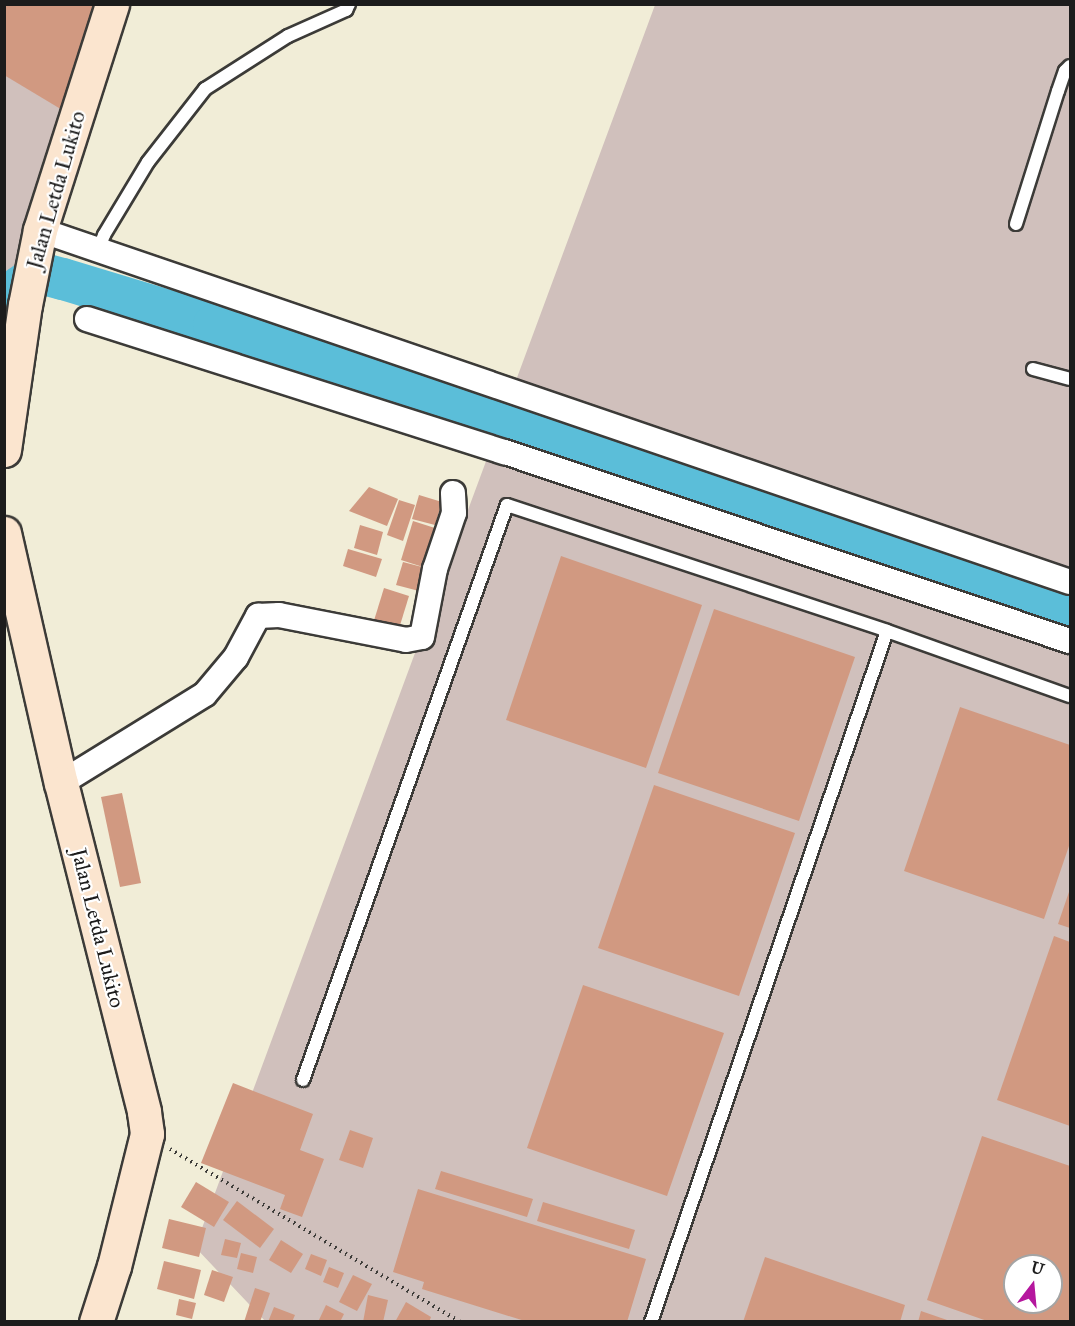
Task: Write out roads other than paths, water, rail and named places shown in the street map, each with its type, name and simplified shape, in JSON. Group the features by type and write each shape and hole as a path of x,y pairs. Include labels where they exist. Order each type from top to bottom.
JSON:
{"street":[{"name":"Jalan Letda Lukito","path":"4,450 30,277 40,230 112,4"},
{"path":"40,230 1071,582"},
{"path":"87,319 505,452 1071,641"},
{"path":"61,783 205,694 236,657 258,616 279,615 406,640 422,637 435,569 454,513 453,493"},
{"name":"Jalan Letda Lukito","path":"4,533 61,783 144,1112 147,1134 114,1266 96,1322"}],"lane":[{"path":"98,250 104,235 148,162 205,89 288,36 346,10 349,4"},
{"path":"1016,224 1058,91 1065,71 1071,66"},
{"path":"1033,369 1071,379"},
{"path":"303,1080 507,505 887,631 1071,696"},
{"path":"651,1322 887,631"}],"waterway":[{"path":"13,310 20,287 40,273 63,279 214,325 1070,610"}]}
